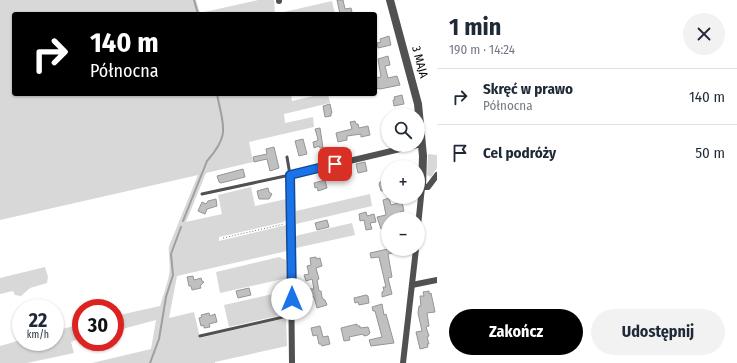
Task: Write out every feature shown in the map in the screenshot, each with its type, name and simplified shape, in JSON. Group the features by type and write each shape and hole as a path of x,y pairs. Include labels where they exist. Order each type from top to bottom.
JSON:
{"street":[{"name":"3 MAJA","path":"390,0 416,95 417,108"},
{"path":"292,363 290,175 389,152"},
{"path":"425,187 428,187 437,175"},
{"path":"403,363 415,256"},
{"path":"412,285 437,280"}],"lane":[{"path":"202,194 290,175 286,157"},
{"path":"200,336 292,315"}],"path":[{"path":"223,238 291,222"}],"shaded area":[{"path":"0,0 196,0 200,12 12,12 12,96 291,96 292,101 313,96 328,96 330,103 284,114 285,123 313,117 314,127 249,142 253,162 206,173 186,222 222,214 218,195 251,187 255,206 286,199 287,218 284,222 219,237 219,241 286,225 287,251 177,276 169,318 194,312 200,338 286,318 287,346 215,363 92,363 151,349 156,320 124,329 124,314 160,306 169,275 169,246 198,175 0,220"},
{"path":"258,0 274,0 275,12 204,12"},
{"path":"332,1 335,12 284,12"},
{"path":"428,154 437,155 437,168 431,177 427,175"},
{"path":"370,194 372,206 296,224 296,211"},
{"path":"352,223 355,235 296,248 295,236"},
{"path":"279,257 286,260 287,278 220,293 216,272"},
{"path":"45,267 48,277 47,283 30,288 21,296 15,295 13,291 0,294 0,278"},
{"path":"286,291 286,314 229,327 224,305"},
{"path":"72,326 71,342 72,351 74,353 27,363 0,363 0,346 12,343 12,351 64,351 64,329"}],"building":[{"path":"337,0 343,0 345,9 351,8 352,12 340,12"},
{"path":"389,36 391,45 378,48 377,43 381,42 380,39"},
{"path":"388,56 390,65 385,66 388,78 397,76 400,85 377,88 377,78 381,77 378,59"},
{"path":"402,95 404,104 394,106 394,97"},
{"path":"330,104 332,113 331,116 325,117 323,106"},
{"path":"355,121 359,128 368,126 370,135 361,137 361,134 347,136 347,140 338,142 336,133 352,129 350,122"},
{"path":"320,128 323,148 320,148 319,146 314,148 313,142 317,141 318,139 315,129"},
{"path":"303,139 307,154 299,156 295,141"},
{"path":"274,147 279,168 270,171 267,159 254,162 253,157 267,154 266,149"},
{"path":"365,162 367,171 358,173 356,164"},
{"path":"243,169 245,177 221,183 219,182 217,176"},
{"path":"325,180 327,188 318,191 317,187 315,188 314,183"},
{"path":"381,182 381,191 379,184"},
{"path":"268,188 269,192 272,194 269,199 259,199 257,191"},
{"path":"216,199 217,206 207,209 205,214 198,211 202,202 206,204 208,201"},
{"path":"384,204 402,204 404,211 385,212"},
{"path":"366,212 367,216 374,214 376,222 370,223 372,229 366,230 364,220 360,221 359,214"},
{"path":"381,216 381,229 377,217"},
{"path":"327,220 329,227 317,230 315,223"},
{"path":"381,251 381,256 388,256 392,277 388,278 392,294 382,297 382,292 384,291 383,287 386,287 379,257 371,258 370,253"},
{"path":"316,257 316,259 320,258 322,266 316,268 319,279 317,280 319,291 321,291 322,297 327,305 317,308 310,289 314,289 312,279 306,281 304,275 309,274 307,266 311,265 310,258"},
{"path":"193,276 194,280 201,278 204,282 200,286 201,288 192,290 191,286 189,286 187,277"},
{"path":"249,288 251,295 238,298 236,291"},
{"path":"429,291 429,294 431,293 435,312 427,313 429,326 426,327 429,336 427,337 429,344 427,344 428,347 420,349 416,332 422,331 418,313 419,306 421,306 420,296 424,296 423,292"},
{"path":"366,295 368,296 369,303 359,305 358,302 355,303 354,298"},
{"path":"382,304 384,315 386,314 394,343 371,346 369,340 382,337 375,311 373,311 372,307"},
{"path":"209,313 210,316 215,314 217,322 209,324 210,327 204,328 204,325 201,326 199,318 202,317 201,315"},
{"path":"357,324 360,328 368,327 370,333 364,336 363,334 349,337 350,340 344,341 341,328"},
{"path":"320,326 323,337 328,336 330,344 322,346 319,344 317,335 313,336 311,328"}],"waterway":[{"path":"194,0 197,12"},
{"path":"183,221 207,161 220,144 223,122 217,96"},
{"path":"150,363 159,339 166,297 173,275 171,254 181,227"}],"route":[{"path":"292,299 290,175 335,164"}]}
